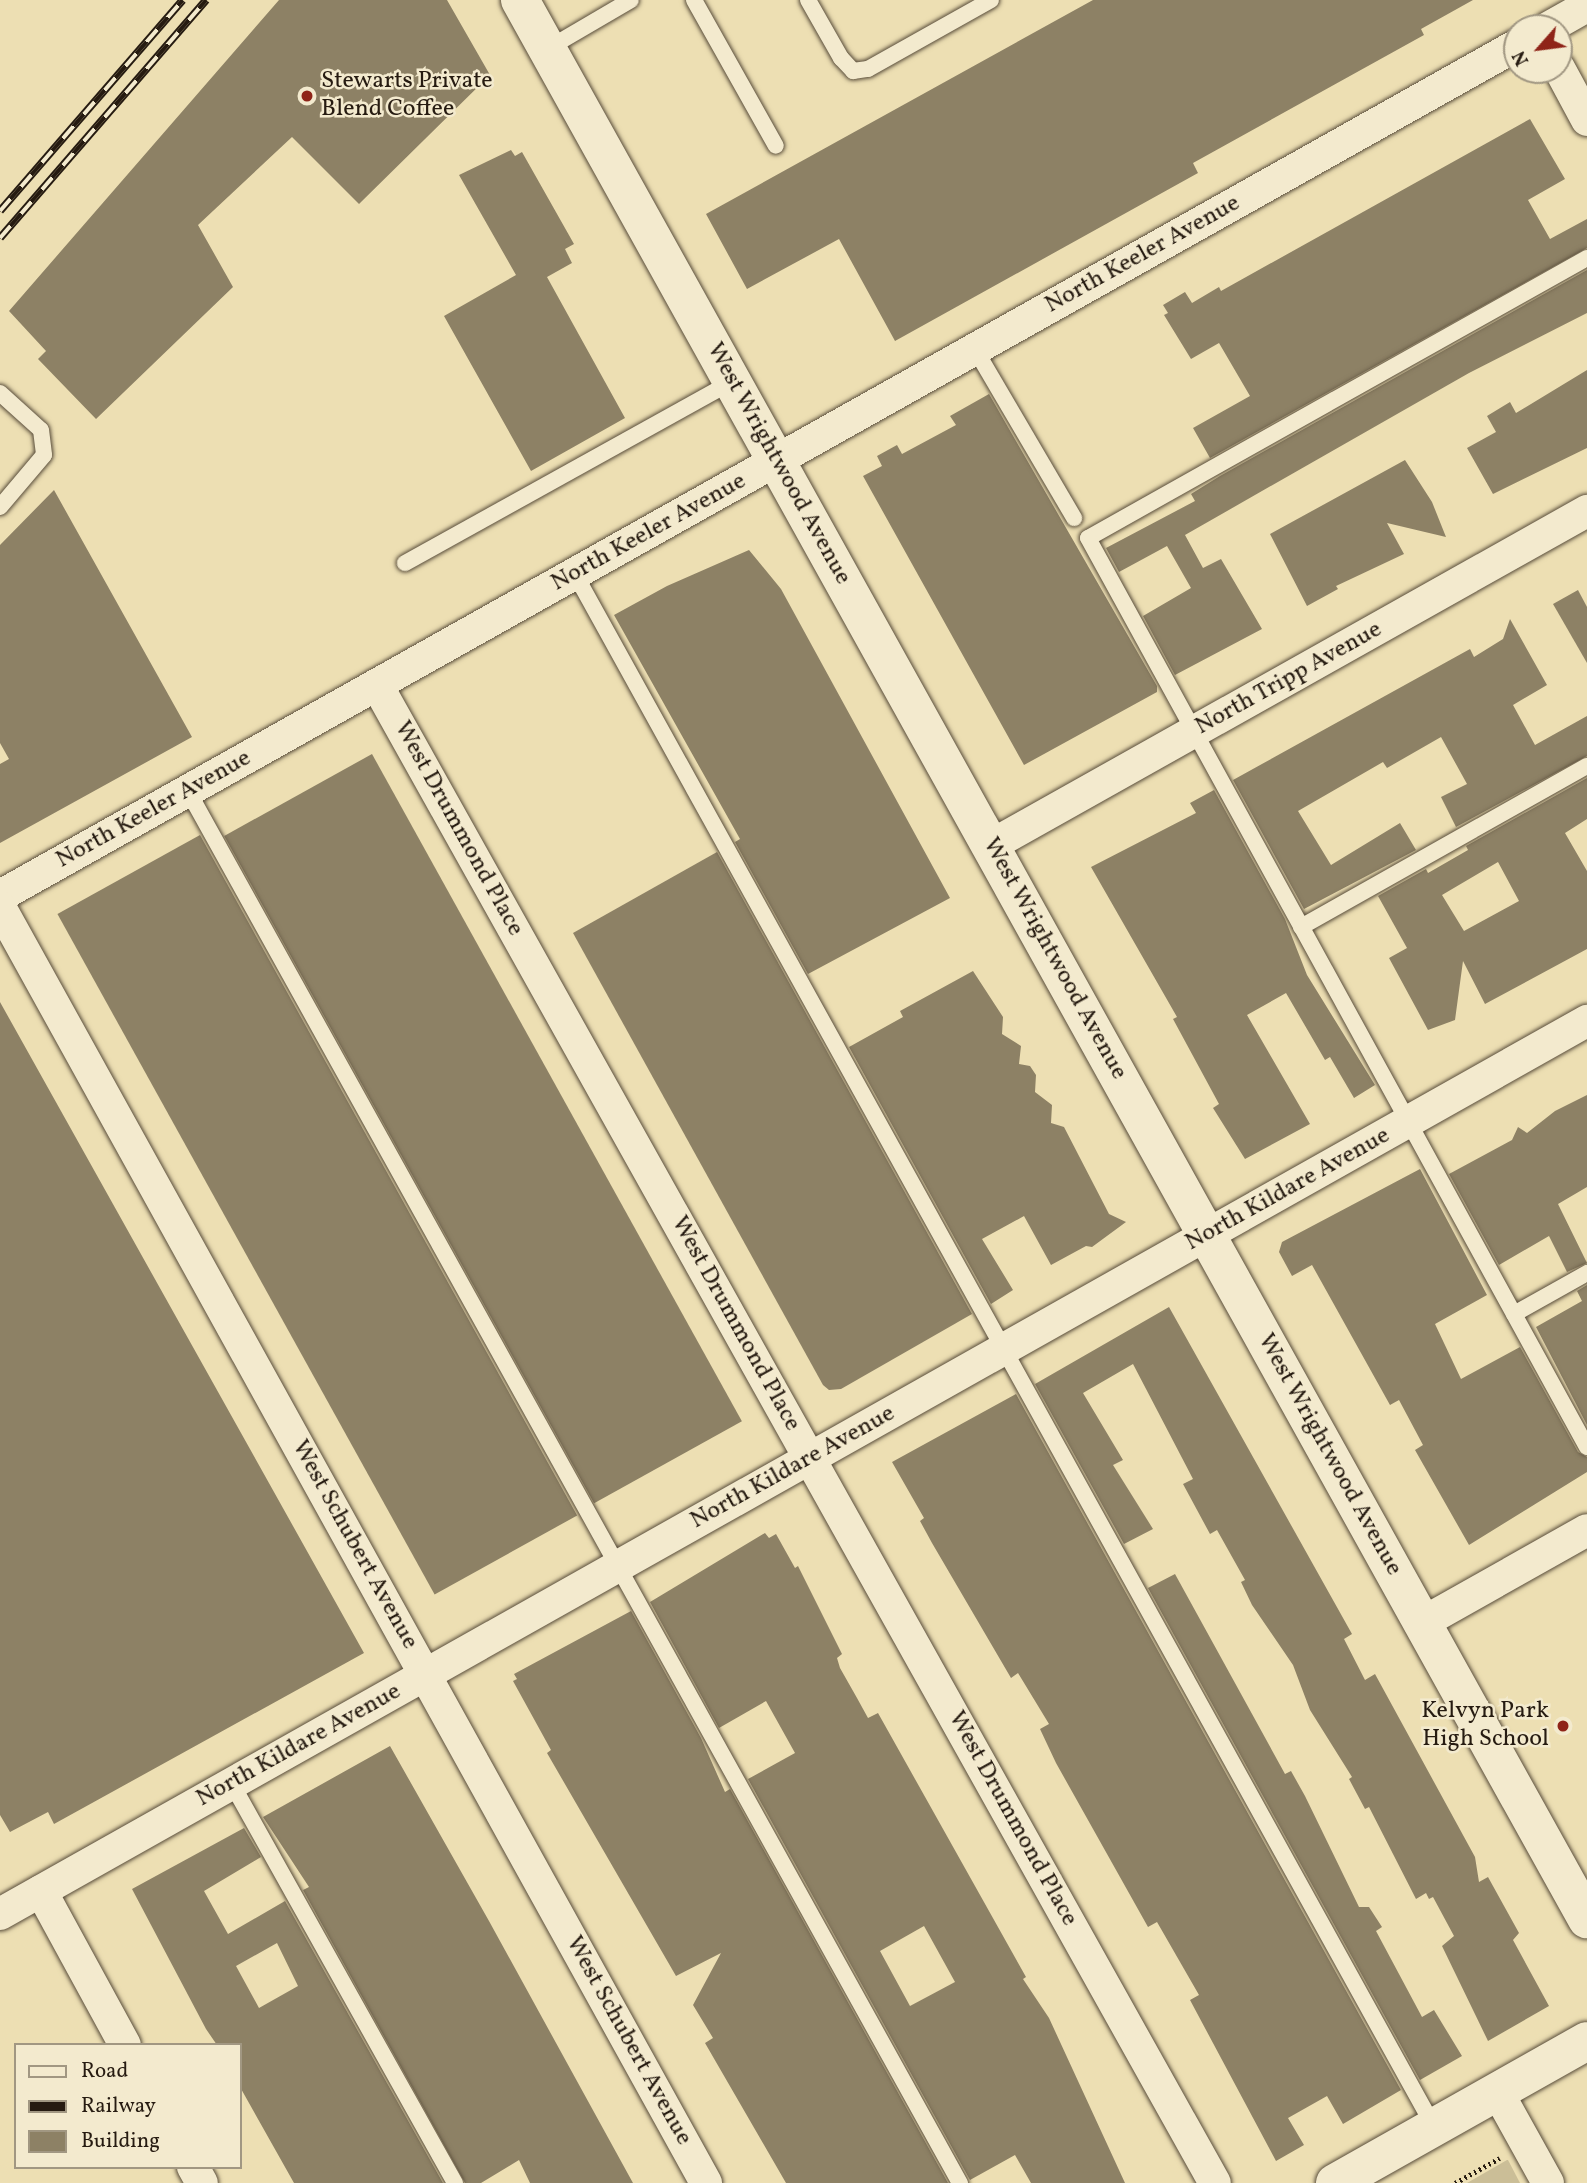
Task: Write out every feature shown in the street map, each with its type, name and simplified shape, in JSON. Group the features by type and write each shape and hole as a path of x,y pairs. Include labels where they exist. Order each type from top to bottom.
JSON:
{"street":[{"name":"West Wrightwood Avenue","path":"520,0 1587,1919"},
{"name":"North Keeler Avenue","path":"0,896 1503,53"},
{"path":"1568,84 1587,120"},
{"name":"North Tripp Avenue","path":"990,846 1587,511"},
{"name":"West Drummond Place","path":"377,685 1215,2183"},
{"name":"West Schubert Avenue","path":"0,907 706,2183"},
{"name":"North Kildare Avenue","path":"0,1914 1587,1021"},
{"path":"1422,1623 1587,1530"},
{"path":"41,1891 124,2043"},
{"path":"1347,2180 1434,2127 1587,2041"},
{"path":"1497,2091 1548,2183"}],"lane":[{"path":"547,49 631,0"},
{"path":"694,0 776,146"},
{"path":"808,0 841,58 853,71 868,69 991,0"},
{"path":"1587,258 1088,538 1587,1447"},
{"path":"975,349 1074,519"},
{"path":"405,563 732,382"},
{"path":"0,393 41,430 44,455 0,507"},
{"path":"575,574 1434,2127"},
{"path":"1301,927 1587,766"},
{"path":"188,791 960,2183"},
{"path":"1514,1314 1587,1273"},
{"path":"232,1784 455,2183"}],"path":[{"path":"1455,2183 1506,2155"}],"shaded area":[{"path":"1507,2160 1520,2183 1467,2183"}],"building":[{"path":"279,0 447,0 490,75 359,204 292,137 198,225 233,287 96,419 38,359 46,351 9,311"},
{"path":"1093,0 1473,0 1421,29 1424,35 1193,163 1198,173 895,341 839,239 747,289 706,214"},
{"path":"1530,119 1565,179 1528,200 1550,239 1587,219 1587,248 1210,458 1193,428 1250,396 1219,343 1191,359 1164,315 1168,313 1163,305 1185,292 1192,303 1219,287 1221,291"},
{"path":"511,150 515,156 522,152 574,244 565,249 572,263 547,277 625,418 531,471 444,316 516,275 459,175"},
{"path":"1587,270 1587,313 1469,373 1185,535 1203,568 1221,559 1262,629 1175,675 1143,616 1191,588 1167,546 1119,572 1106,548 1195,501 1191,494 1220,476"},
{"path":"1587,370 1587,448 1493,494 1467,448 1496,432 1487,416 1510,402 1516,413"},
{"path":"989,394 1157,686 1157,692 1024,765 863,476 882,466 877,456 897,445 902,454 956,425 950,416"},
{"path":"1405,460 1432,502 1446,537 1387,523 1404,554 1336,586 1338,589 1307,606 1270,534"},
{"path":"54,490 192,737 0,843 0,764 9,759 0,743 0,545"},
{"path":"749,550 781,589 950,898 808,974 735,842 740,839 614,615 667,586"},
{"path":"1578,590 1587,607 1587,663 1553,604"},
{"path":"1510,619 1547,685 1513,705 1535,745 1587,716 1587,756 1456,827 1441,797 1467,784 1441,737 1387,768 1383,762 1298,811 1331,865 1400,823 1416,850 1304,909 1233,780 1470,649 1474,657 1503,639"},
{"path":"372,754 742,1421 594,1503 224,836"},
{"path":"1587,778 1587,819 1565,833 1587,871 1587,949 1485,1004 1463,961 1455,1020 1428,1030 1389,958 1407,948 1378,896 1426,869 1428,873 1468,850 1466,846","holes":["1498,862 1519,901 1464,931 1442,895"]},
{"path":"1214,790 1285,919 1307,975 1375,1085 1354,1098 1330,1057 1325,1060 1286,993 1247,1015 1310,1124 1245,1159 1213,1108 1219,1104 1173,1019 1177,1017 1091,867 1196,813 1190,803"},
{"path":"200,835 577,1515 435,1594 57,914"},
{"path":"717,852 972,1314 841,1389 829,1390 823,1385 573,933"},
{"path":"973,971 1003,1017 1002,1034 1021,1046 1019,1064 1030,1066 1036,1075 1035,1092 1052,1105 1051,1123 1064,1127 1109,1214 1126,1222 1092,1247 1086,1246 1051,1265 1024,1216 982,1239 1013,1290 991,1304 849,1047 903,1017 900,1011"},
{"path":"0,1002 364,1653 54,1824 48,1812 10,1832 0,1815"},
{"path":"1587,1095 1587,1187 1558,1204 1587,1263 1567,1272 1549,1236 1499,1265 1449,1174 1512,1140 1518,1127 1527,1133 1555,1111"},
{"path":"1420,1169 1487,1295 1435,1324 1461,1379 1520,1347 1578,1452 1587,1457 1587,1472 1469,1545 1415,1450 1423,1445 1399,1400 1390,1405 1312,1265 1292,1276 1279,1252 1282,1242"},
{"path":"1587,1285 1587,1425 1536,1327 1582,1301 1577,1291"},
{"path":"1169,1307 1352,1634 1344,1639 1365,1680 1375,1674 1475,1857 1479,1882 1488,1877 1519,1933 1513,1940 1549,2006 1488,2041 1442,1946 1454,1936 1433,1897 1429,1899 1426,1893 1416,1899 1369,1807 1365,1809 1349,1779 1352,1777 1310,1710 1293,1665 1252,1605 1241,1582 1245,1580 1217,1530 1210,1534 1183,1484 1193,1479 1133,1364 1083,1393 1123,1460 1113,1465 1153,1529 1124,1544 1035,1384"},
{"path":"1016,1394 1401,2090 1343,2124 1327,2096 1288,2118 1304,2145 1276,2161 1190,2000 1199,1995 1157,1922 1148,1927 1056,1763 1040,1729 1049,1724 1018,1673 1011,1678 932,1543 920,1521 924,1518 892,1462"},
{"path":"765,1533 769,1538 776,1534 795,1568 798,1566 842,1654 837,1658 840,1668 868,1718 878,1713 1026,1977 1023,1979 1049,2018 1125,2183 1031,2183 1015,2155 970,2180 748,1779 795,1753 766,1701 719,1728 650,1602","holes":["924,1926 955,1982 910,2006 880,1951"]},
{"path":"1175,1574 1285,1774 1291,1771 1305,1796 1359,1907 1369,1907 1382,1927 1376,1931 1422,2017 1434,2010 1462,2056 1420,2080 1148,1588"},
{"path":"631,1611 701,1738 725,1792 730,1789 948,2183 786,2183 705,2043 713,2038 693,2005 721,1953 676,1976 547,1753 551,1750 513,1681 517,1679 514,1674"},
{"path":"390,1746 633,2183 530,2183 519,2160 481,2183 465,2183 303,1890 309,1887 263,1817"},
{"path":"244,1828 261,1857 204,1891 228,1934 285,1901 443,2183 294,2183 242,2091 242,2043 216,2043 132,1889","holes":["277,1943 298,1986 259,2008 236,1966"]}],"railway":[{"path":"0,211 183,0"},
{"path":"0,238 206,0"}],"place":[{"name":"Stewarts Private Blend Coffee","path":"307,96"},
{"name":"Kelvyn Park High School","path":"1563,1726"}]}
